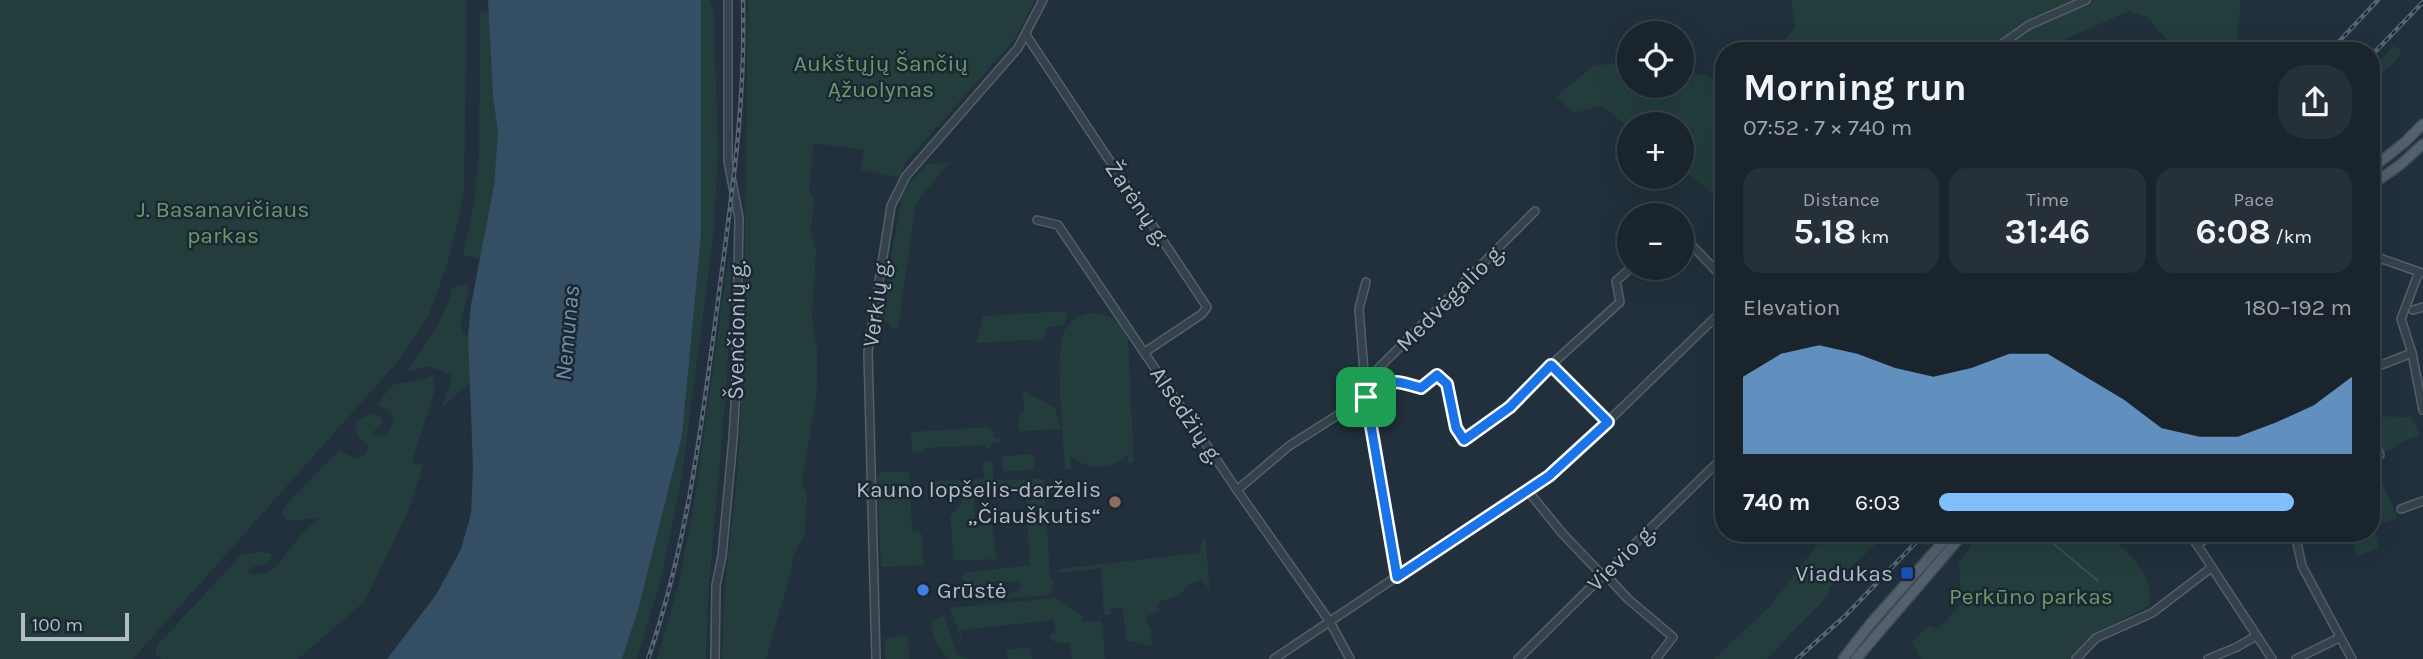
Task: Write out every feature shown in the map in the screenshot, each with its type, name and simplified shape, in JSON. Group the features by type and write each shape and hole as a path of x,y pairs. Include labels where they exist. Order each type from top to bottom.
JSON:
{"main road":[{"path":"2380,162 2423,124"},
{"path":"2380,179 2423,144"},
{"path":"1843,659 1943,542"},
{"path":"1856,659 1957,542"}],"street":[{"name":"Švenčionių g.","path":"715,659 716,584 722,556 736,401 739,218 728,161 728,0"},
{"name":"Verkių g.","path":"876,659 868,352 890,214 896,194 906,176 1004,66 1026,35 1043,0"},
{"path":"2005,42 2029,25 2086,0"},
{"name":"Žarėnų g.","path":"1026,35 1207,307 1202,314 1144,352"},
{"name":"Medvėgalio g.","path":"1364,383 1535,211"},
{"name":"Alsėdžių g.","path":"1037,220 1058,225 1237,490 1330,622 1350,659"},
{"path":"1694,248 1715,270"},
{"path":"2380,258 2421,273 2400,319 2412,353 2423,410"},
{"path":"1237,490 1289,446 1366,397 1376,387 1396,380 1421,388 1437,375 1447,384 1456,428 1464,440 1510,407 1620,302 1617,280"},
{"path":"1366,282 1359,309 1364,383 1397,577"},
{"path":"2413,310 2423,307"},
{"path":"1274,659 1563,465 1715,318"},
{"path":"2380,365 2412,353"},
{"path":"1551,365 1608,422"},
{"name":"Vievio g.","path":"1518,659 1715,465"},
{"path":"1528,491 1562,533 1628,599 1674,637 1656,659"},
{"path":"2401,509 2423,501"},
{"path":"2201,542 2197,544 2211,568 2272,659"},
{"path":"2297,542 2302,566 2352,659"},
{"path":"2076,659 2096,638 2152,613 2211,568"},
{"path":"2208,659 2237,648 2256,636"},
{"path":"2296,659 2339,638"}],"green space":[{"name":"J. Basanavičiaus parkas","path":"0,0 467,0 464,189 445,271 429,314 399,360 133,659 0,659"},
{"path":"701,0 710,0 714,14 718,153 714,230 682,476 662,575 637,659 622,659 638,610 682,436 701,236"},
{"name":"Aukštųjų Šančių Ąžuolynas","path":"748,0 1035,0 1014,40 905,163 900,177 860,170 864,150 814,143 809,189 814,199 811,232 816,251 812,318 817,349 817,385 802,484 807,494 805,534 793,556 766,659 722,659 724,593 738,470 744,324"},
{"path":"1791,0 2241,0 2236,42 2169,42 2148,18 2129,11 2058,42 1783,42 1795,28"},
{"path":"489,12 493,97 498,132 494,185 481,259 463,255 474,203 479,155 480,13"},
{"path":"2394,45 2402,53 2383,73 2380,70 2380,60"},
{"path":"1617,63 1617,98 1694,98 1694,72 1715,79 1715,195 1694,178 1694,112 1617,112 1617,118 1602,105 1575,113 1556,97 1593,66"},
{"path":"949,163 919,199 915,208 898,329 890,327 890,323 880,321 902,196 927,164"},
{"path":"729,255 731,268 727,378 708,601 706,659 657,659 679,583 693,510"},
{"path":"466,284 469,290 461,321 463,333 468,336 471,382 442,407 452,378 450,374 427,366 405,373 439,322 452,288"},
{"path":"1068,311 1064,325 1047,327 1045,339 976,343 983,316"},
{"path":"1089,313 1114,319 1128,340 1134,463 1128,463 1128,454 1114,464 1091,466 1076,460 1070,454 1071,469 1065,469 1061,343 1068,325"},
{"path":"431,376 434,378 435,390 412,461 415,465 424,462 409,509 365,601 298,659 163,659 156,656 156,648 161,641 242,554 273,554 267,564 252,567 247,572 264,573 278,564 301,534 320,518 286,521 282,512 287,504 339,450 356,459 366,454 369,446 357,436 355,423 373,413 381,417 383,424 373,432 376,436 386,434 393,425 391,414 376,405 392,385"},
{"path":"1023,390 1055,408 1061,429 1019,431 1019,412 1024,411"},
{"path":"2380,416 2411,417 2419,436 2381,452"},
{"path":"989,427 994,438 1001,438 1002,442 991,443 991,448 987,449 986,445 924,448 924,452 912,453 911,432"},
{"path":"1034,454 1034,470 1003,471 1002,456"},
{"path":"992,461 994,480 1044,479 1050,576 1053,586 1047,595 989,600 1020,590 1020,582 986,581 985,598 964,597 963,573 1030,565 1025,489 974,496 975,526 992,525 997,559 954,561 950,516 963,501 958,491 939,492 933,481 984,479 983,463"},
{"path":"909,471 912,531 922,534 924,565 881,567 877,476 881,472"},
{"path":"2380,477 2397,517 2380,524"},
{"path":"1200,526 1206,543 1210,594 1201,580 1189,584 1190,586 1173,598 1160,601 1157,606 1160,611 1147,616 1145,620 1152,632 1149,635 1154,644 1151,646 1126,640 1123,608 1111,609 1111,614 1104,615 1101,568 1059,573 1059,569 1199,553 1203,537"},
{"path":"1818,542 1878,542 1828,589 1831,592 1767,659 1714,659 1771,605"},
{"path":"1948,542 1951,542 1851,659 1848,659"},
{"name":"Perkūno parkas","path":"1974,542 2117,542 2144,574 2150,594 2149,606 2088,638 2070,659 1921,659 1911,642 1928,625 1938,629 1961,605 1959,563"},
{"path":"2353,542 2378,542 2377,548 2361,556 2356,554"},
{"path":"1056,598 1083,616 1081,622 1102,621 1105,659 1072,659 1070,643 1055,643 1051,640 1050,634 1056,633 1054,620 961,630 962,643 950,608"},
{"path":"944,615 957,654 969,659 949,659 942,651 933,633 932,622"},
{"path":"908,635 909,659 885,659 885,639"},
{"path":"1031,648 1032,659 1008,659 1006,649"}],"water":[{"name":"Nemunas","path":"488,0 701,0 701,236 682,436 638,610 622,659 387,659 436,595 461,549 471,514 473,467 468,336 471,305 494,185 498,132 493,97"}],"waterway":[{"path":"2052,542 2098,581"}],"railway":[{"path":"648,659 684,527 706,392 736,151 742,76 743,0"},
{"path":"2338,42 2378,0"},
{"path":"2380,47 2423,2"},
{"path":"1797,659 1845,616 1916,542"}],"place":[{"name":"Kauno lopšelis-darželis „Čiauškutis“","path":"1115,502"},
{"name":"Viadukas","path":"1907,573"},
{"name":"Grūstė","path":"923,590"}],"route":[{"path":"1551,365 1608,422 1549,476 1397,577 1366,397 1376,387 1396,380 1421,388 1437,375 1447,384 1456,428 1464,440 1510,407 1551,365"}]}
